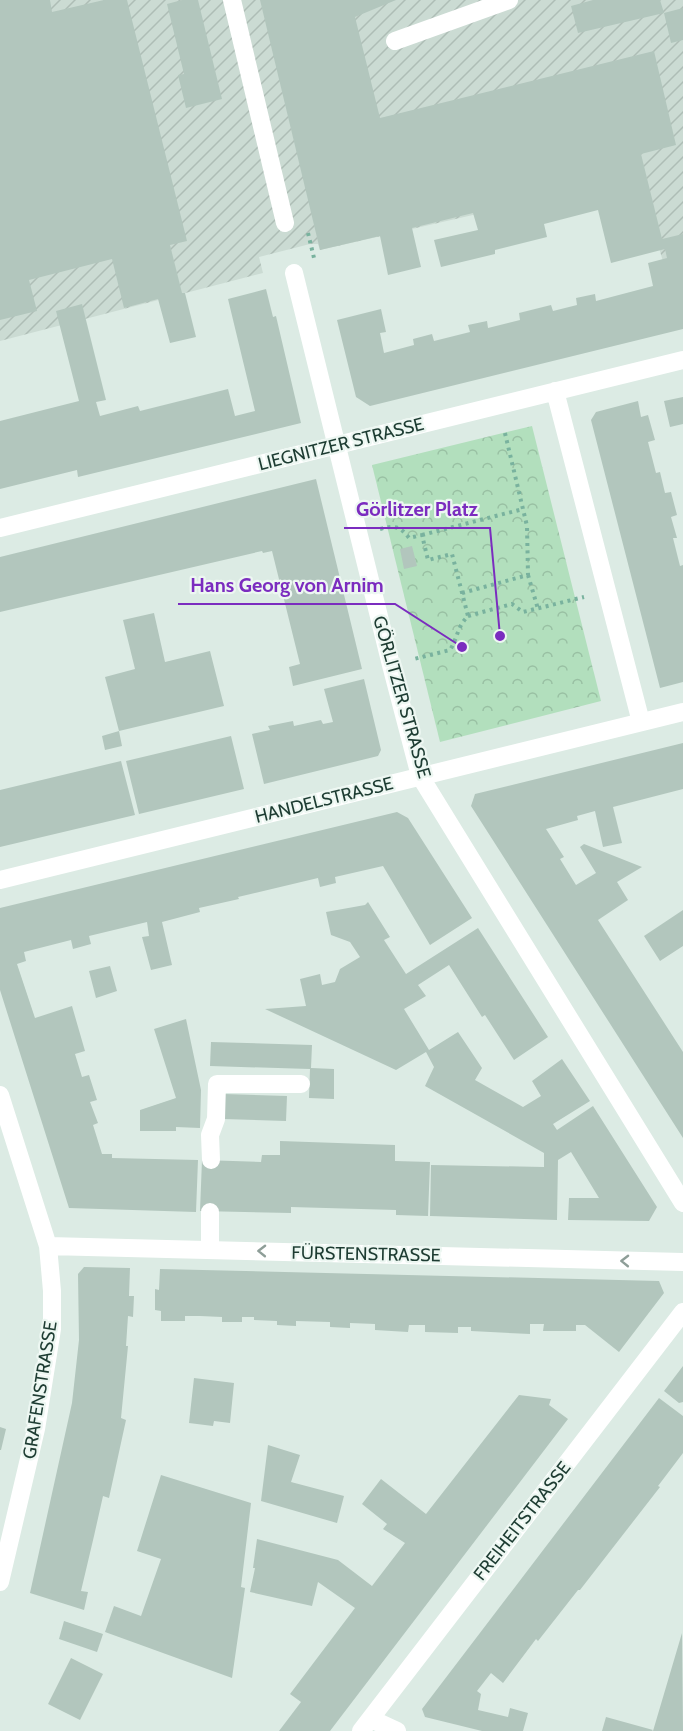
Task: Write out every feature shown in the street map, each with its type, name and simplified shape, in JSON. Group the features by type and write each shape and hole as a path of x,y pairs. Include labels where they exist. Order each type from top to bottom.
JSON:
{"street":[{"path":"232,0 285,223"},
{"path":"395,41 509,0"},
{"name":"GÖRLITZER STRASSE","path":"294,273 420,776 683,1203"},
{"name":"LIEGNITZER STRASSE","path":"0,528 683,360"},
{"path":"555,391 640,722"},
{"name":"HANDELSTRASSE","path":"0,880 683,712"},
{"path":"211,1160 210,1135 216,1119 217,1084 302,1084"},
{"name":"GRAFENSTRASSE","path":"0,1095 48,1246 52,1291 52,1329 36,1429 0,1582"},
{"path":"210,1212 210,1250"},
{"name":"FÜRSTENSTRASSE","path":"48,1246 683,1262"},
{"name":"FREIHEITSTRASSE","path":"366,1725 683,1312"},
{"path":"366,1725 397,1731"}],"path":[{"path":"285,223 307,231 314,258 294,273"},
{"path":"498,405 527,526 528,574 538,609"},
{"path":"359,534 394,526 402,528 409,538 523,509"},
{"path":"422,535 428,560 452,554 468,616"},
{"path":"462,593 528,574"},
{"path":"420,658 450,650 456,640 459,625 468,616 512,604 523,612 576,599"}],"shaded area":[{"path":"0,0 683,0 683,329 638,177 320,250 318,244 310,244 259,257 263,273 0,341"}],"green space":[{"path":"532,426 601,701 440,742 372,465"}],"building":[{"path":"0,0 50,0 52,12 104,0 127,0 187,241 170,245 196,337 170,343 158,299 124,308 112,259 29,280 37,311 0,320"},
{"path":"182,0 198,0 222,99 186,108 178,75 184,74 167,4"},
{"path":"260,0 396,0 355,17 380,118 654,51 676,145 641,154 662,239 683,234 683,329 370,406 356,397 337,320 381,309 386,332 380,333 384,353 414,345 413,339 432,334 434,341 470,332 468,325 487,321 488,328 520,320 519,313 551,305 553,311 577,305 576,298 595,294 596,301 653,286 648,263 667,258 665,249 611,263 598,210 544,224 547,237 495,250 495,254 441,267 434,240 478,230 473,213 412,228 421,267 388,275 380,236 320,250"},
{"path":"593,0 660,0 664,13 578,33 571,6"},
{"path":"683,8 683,40 671,43 664,13"},
{"path":"266,289 273,317 276,316 301,423 78,477 77,470 0,489 0,421 79,401 56,311 82,304 106,400 96,402 100,416 138,406 140,411 228,389 235,416 255,411 228,299"},
{"path":"683,397 683,424 670,427 664,401"},
{"path":"638,401 641,417 648,415 655,440 648,442 656,473 660,472 665,493 671,492 677,515 671,517 677,538 673,538 680,566 683,565 683,682 660,688 591,420 596,412"},
{"path":"316,479 362,669 293,686 289,667 300,664 272,551 263,553 262,551 0,612 0,557"},
{"path":"412,546 417,566 404,569 400,549"},
{"path":"154,613 165,662 210,651 224,706 119,731 105,677 135,669 123,620"},
{"path":"364,679 381,750 378,756 264,784 252,734 270,730 268,726 293,721 294,726 321,720 323,724 333,722 324,689"},
{"path":"119,731 122,746 105,750 102,736"},
{"path":"231,736 244,789 139,814 126,761"},
{"path":"683,743 683,789 613,807 622,843 603,847 595,811 577,816 578,820 546,829 564,857 560,859 576,885 596,873 580,847 584,844 642,867 617,882 628,900 598,920 683,1052 683,1138 471,806 475,794"},
{"path":"121,761 135,815 0,847 0,790"},
{"path":"397,812 408,818 472,918 430,945 383,866 335,877 336,883 320,887 318,878 238,897 239,899 199,908 200,912 162,922 172,965 151,970 142,937 149,936 147,922 89,936 91,944 73,949 71,940 24,952 26,961 17,964 35,1018 72,1006 85,1051 75,1054 82,1077 89,1075 97,1100 90,1102 98,1123 93,1125 102,1154 112,1154 112,1158 198,1160 196,1212 69,1208 0,990 0,908"},
{"path":"368,902 390,937 384,940 406,974 478,928 548,1037 514,1060 485,1015 482,1017 449,965 418,985 426,996 404,1009 429,1050 458,1032 482,1068 475,1080 523,1107 541,1096 532,1081 562,1059 590,1101 553,1124 557,1130 593,1106 657,1207 649,1221 568,1220 569,1198 599,1198 571,1152 558,1160 557,1220 430,1216 431,1165 544,1167 544,1153 425,1086 434,1067 426,1052 396,1070 265,1009 306,1006 300,979 320,974 322,985 335,982 340,969 360,957 350,942 331,935 326,912 365,905"},
{"path":"683,910 683,946 660,961 644,936"},
{"path":"110,966 117,991 96,998 89,971"},
{"path":"186,1019 201,1090 200,1128 176,1127 176,1131 140,1131 140,1110 176,1098 154,1029"},
{"path":"211,1042 312,1045 311,1068 334,1069 334,1099 309,1098 310,1069 210,1066"},
{"path":"224,1094 287,1096 286,1121 223,1119"},
{"path":"280,1141 395,1145 395,1161 430,1162 428,1216 396,1215 396,1210 291,1207 291,1213 200,1211 202,1160 261,1162 262,1155 280,1155"},
{"path":"84,1267 130,1268 129,1296 134,1296 133,1317 128,1316 126,1346 128,1346 121,1418 126,1420 109,1498 103,1496 81,1591 88,1592 84,1610 30,1593 72,1403 79,1340 78,1274"},
{"path":"160,1269 659,1281 664,1293 619,1352 585,1325 576,1325 576,1331 543,1331 544,1324 530,1324 530,1334 471,1331 471,1327 458,1327 458,1333 425,1332 425,1325 409,1325 408,1332 375,1330 375,1324 350,1323 350,1328 330,1327 330,1322 296,1321 296,1326 277,1325 277,1321 254,1320 254,1317 242,1317 242,1322 222,1322 222,1317 200,1316 185,1316 185,1321 161,1321 161,1311 155,1310 155,1289 159,1290"},
{"path":"683,1366 683,1402 679,1403 664,1391"},
{"path":"194,1378 234,1383 230,1423 214,1421 213,1426 189,1423"},
{"path":"519,1395 551,1399 549,1405 568,1419 330,1731 279,1731 301,1702 290,1694 355,1608 318,1582 312,1606 250,1592 255,1568 253,1568 257,1539 338,1560 372,1586 405,1543 383,1529 387,1524 362,1504 381,1479 426,1514"},
{"path":"659,1398 683,1416 683,1453 658,1486 660,1487 580,1590 538,1641 536,1639 503,1683 491,1673 477,1691 481,1694 478,1710 508,1717 510,1708 528,1713 523,1731 482,1731 425,1717 422,1709"},
{"path":"0,1427 6,1429 1,1450 0,1450"},
{"path":"268,1445 300,1455 291,1482 344,1496 337,1523 261,1501"},
{"path":"161,1475 251,1503 241,1587 245,1588 232,1678 105,1632 114,1606 141,1616 161,1559 137,1551"},
{"path":"64,1621 103,1634 97,1652 59,1639"},
{"path":"682,1633 683,1731 653,1731"},
{"path":"71,1658 103,1674 80,1720 48,1704"},
{"path":"606,1717 653,1730 602,1731"}],"place":[{"name":"Görlitzer Platz","path":"500,636"},
{"name":"Hans Georg von Arnim","path":"462,647"}]}
